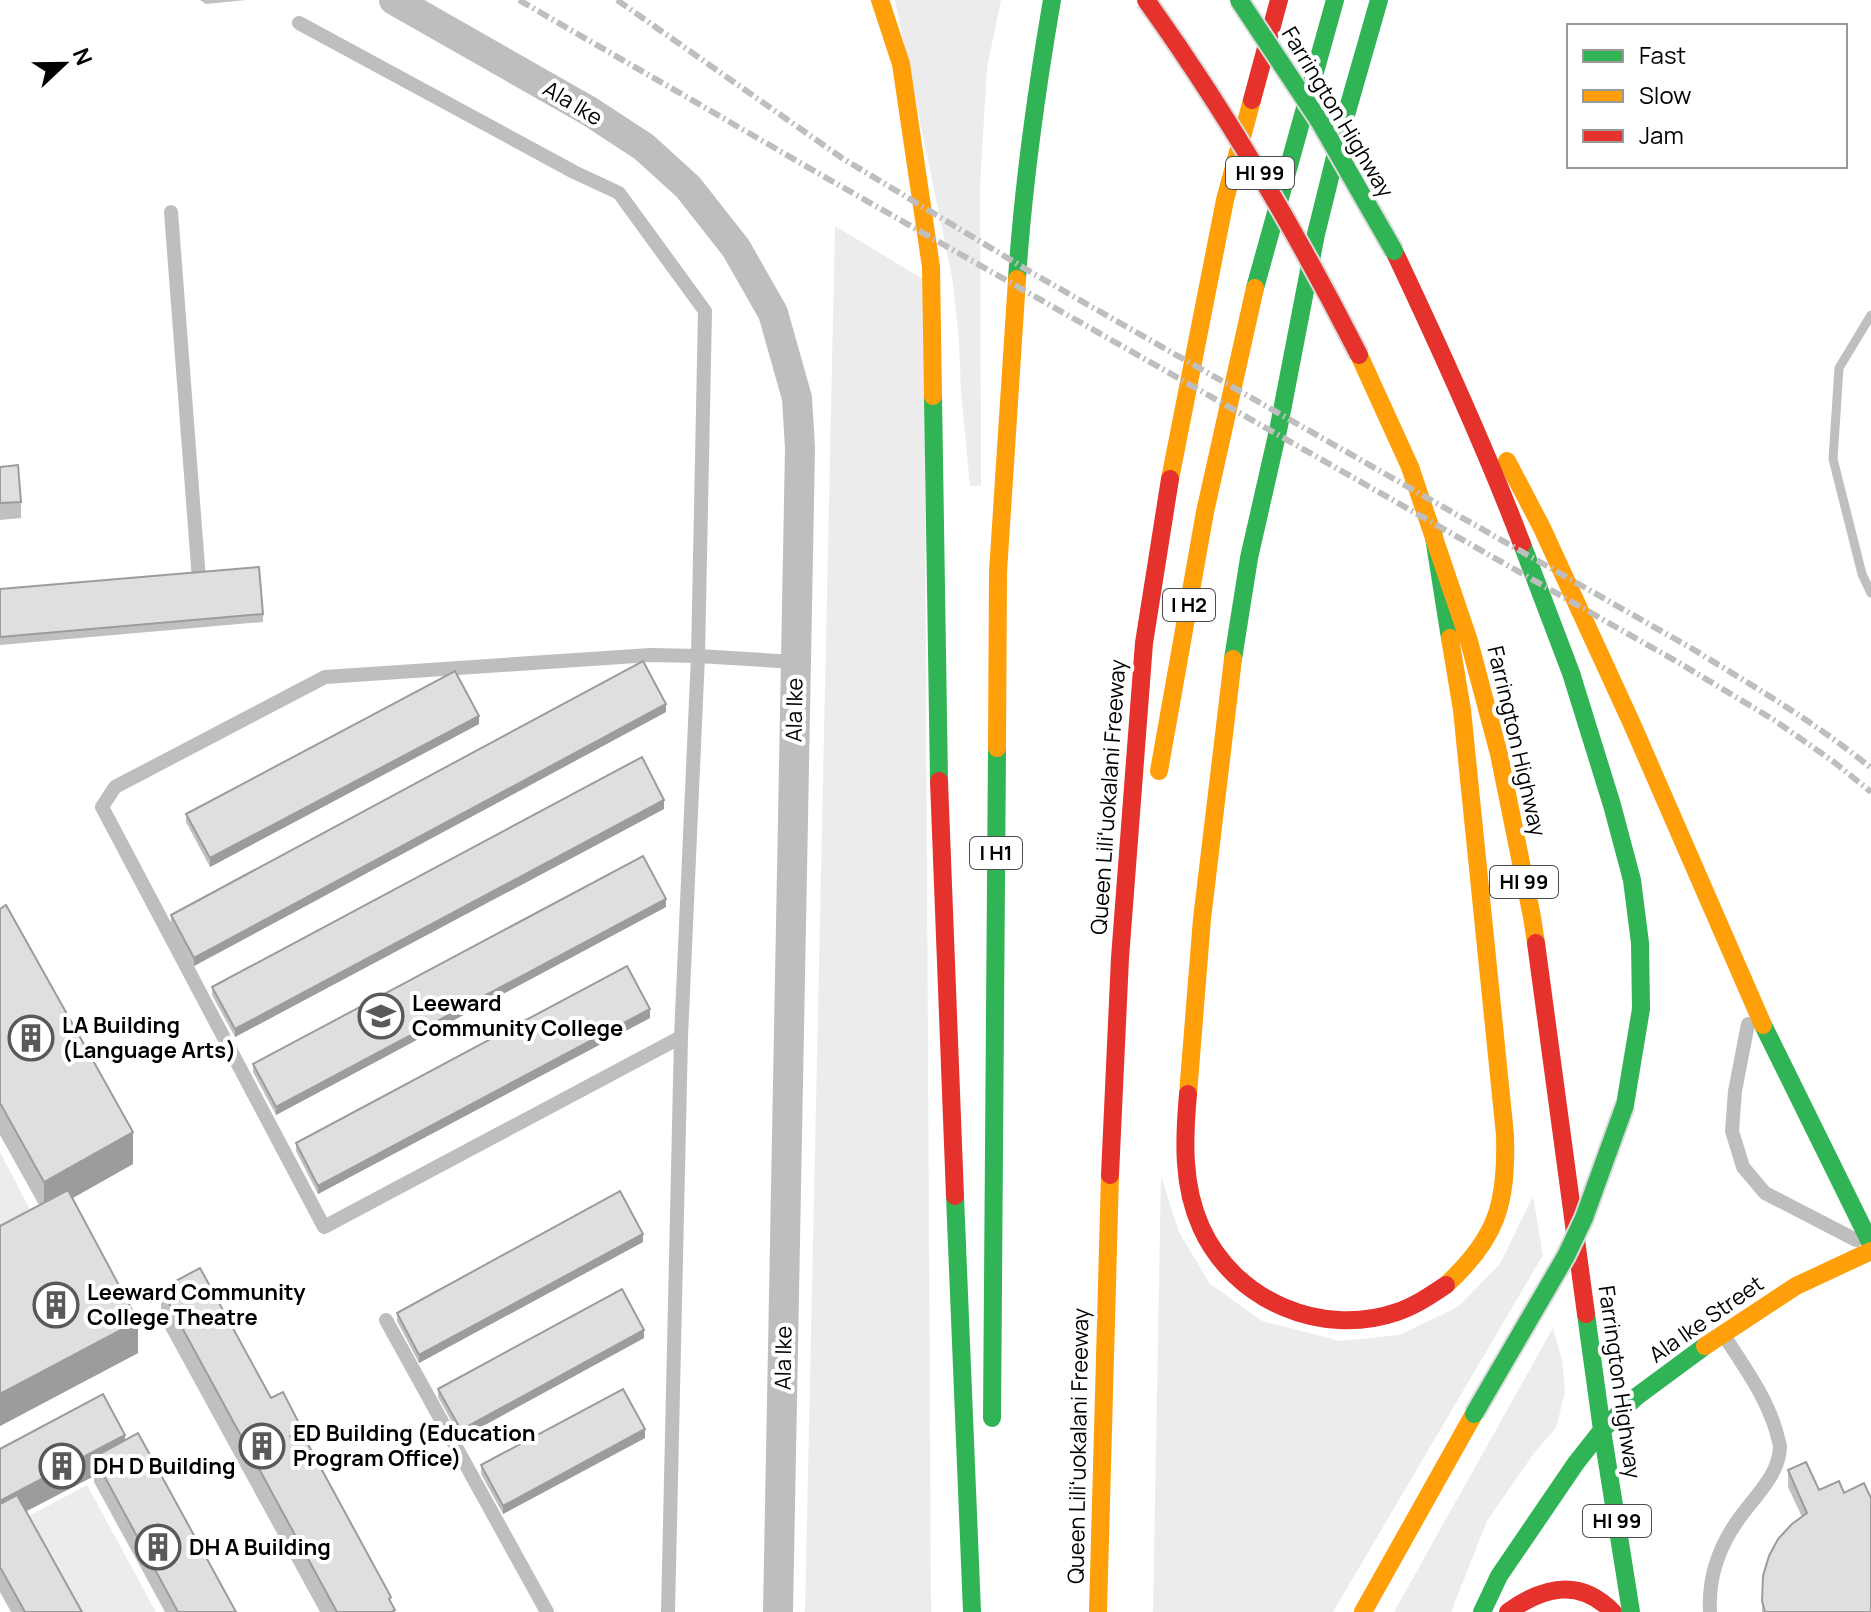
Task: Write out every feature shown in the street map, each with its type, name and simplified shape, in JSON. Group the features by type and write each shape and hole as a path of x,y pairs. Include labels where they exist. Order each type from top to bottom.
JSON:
{"main road":[{"path":"880,0 901,64 931,267 939,804 972,1612"},
{"name":"I H1","path":"992,1439 998,572 1019,241 1035,96 1055,0"},
{"name":"Farrington Highway","path":"1146,0 1249,153 1324,285 1410,467 1469,641 1499,754 1532,917 1602,1430 1631,1612"},
{"name":"Farrington Highway","path":"1239,0 1320,122 1394,251 1542,528 1632,724 1752,1004 1871,1247"},
{"name":"Queen Liliʻuokalani Freeway","path":"1098,1612 1108,1222 1120,958 1144,643 1165,507 1225,200 1279,0"},
{"name":"I H2","path":"1158,784 1205,512 1260,265 1335,0"},
{"path":"1379,0 1322,208 1241,604 1199,945 1184,1153 1193,1207 1204,1238 1221,1261 1241,1282 1264,1297 1314,1318 1363,1320 1413,1306 1434,1293 1472,1262 1497,1219 1504,1192 1505,1135 1462,710 1433,531"},
{"path":"1322,208 1385,44"},
{"path":"1363,1612 1566,1256 1584,1218 1625,1105 1641,1009 1640,943 1632,880 1571,673 1499,483 1458,386 1394,251"},
{"path":"1108,1222 1138,956"},
{"name":"Ala Ike Street","path":"1482,1612 1499,1576 1576,1463 1602,1430 1636,1397 1723,1333 1796,1286 1871,1247"},
{"path":"1508,1612 1524,1600 1559,1588 1574,1589 1597,1597 1613,1612"}],"street":[{"name":"Ala Ike","path":"394,0 589,111 644,147 688,187 736,248 773,313 797,398 800,448 778,1612"}],"lane":[{"path":"299,23 619,193 705,311 698,656 681,1037 668,1612"},
{"path":"171,212 199,580"},
{"path":"681,1037 324,1227 102,807 115,787 325,677 650,655 795,662"},
{"path":"1752,1004 1735,1091 1732,1131 1743,1167 1765,1193 1871,1247"},
{"path":"386,1320 547,1612"},
{"path":"1710,1612 1713,1572 1722,1547 1776,1467 1780,1446 1773,1418 1758,1388 1723,1333"}],"shaded area":[{"path":"895,0 1001,0 987,68 980,184 981,486 970,486 952,277"},
{"path":"835,226 926,281 931,1612 805,1612"},
{"path":"0,1152 39,1227 0,1247"},
{"path":"1161,1176 1179,1232 1210,1284 1262,1321 1340,1341 1399,1335 1458,1307 1500,1264 1533,1196 1543,1255 1333,1612 1153,1612"},
{"path":"1553,1328 1562,1360 1565,1392 1556,1428 1534,1453 1487,1521 1451,1612 1394,1612"},
{"path":"87,1485 156,1612 76,1612 25,1518"}],"building":[{"path":"18,465 21,502 0,503 0,467"},
{"path":"259,567 263,614 0,637 0,589"},
{"path":"643,661 666,704 194,958 171,915"},
{"path":"455,671 479,716 210,858 186,814"},
{"path":"642,757 664,800 235,1029 212,987"},
{"path":"643,856 666,899 276,1107 253,1064"},
{"name":"LA Building (Language Arts)","path":"6,905 133,1132 44,1182 0,1103 0,909"},
{"path":"627,966 650,1009 318,1186 296,1143"},
{"name":"Leeward Community College Theatre","path":"68,1190 138,1321 0,1394 0,1226"},
{"path":"620,1191 643,1234 419,1355 397,1313"},
{"name":"ED Building (Education Program Office)","path":"200,1268 271,1398 283,1392 302,1429 290,1436 294,1443 304,1437 391,1597 389,1599 395,1610 337,1612 161,1289"},
{"path":"622,1289 644,1330 461,1430 438,1389"},
{"path":"623,1389 645,1429 503,1506 481,1465"},
{"path":"103,1394 125,1435 0,1501 0,1449"},
{"name":"DH A Building","path":"138,1433 236,1612 178,1612 94,1457"},
{"path":"1806,1462 1819,1490 1839,1481 1844,1493 1864,1483 1871,1498 1871,1612 1765,1612 1763,1576 1769,1556 1778,1539 1807,1513 1788,1470"},
{"path":"17,1495 82,1612 25,1612 0,1567 0,1504"}],"waterway":[{"path":"1871,315 1839,368 1833,459 1862,574 1871,593"}],"railway":[{"path":"519,0 1681,664 1774,720 1871,792"},
{"path":"617,0 842,158 1034,274 1691,648 1806,720 1871,768"}],"traffic: fast":[{"path":"1017,279 1031,140 1052,0"},
{"path":"1239,0 1320,122 1394,251"},
{"path":"1255,288 1335,0"},
{"path":"1233,659 1249,558 1279,426 1316,234 1379,0"},
{"path":"933,396 939,781"},
{"path":"1433,531 1450,638"},
{"path":"1522,544 1571,673 1632,880 1640,943 1641,1009 1625,1105"},
{"path":"992,1418 997,748"},
{"path":"1763,1025 1871,1244"},
{"path":"1474,1414 1566,1256 1584,1218 1625,1105"},
{"path":"955,1196 972,1612"},
{"path":"1586,1314 1631,1612"},
{"path":"1482,1612 1499,1576 1602,1430 1636,1397 1705,1346"}],"traffic: slow":[{"path":"880,0 901,64 931,267 933,396"},
{"path":"1170,479 1225,200 1252,100"},
{"path":"997,748 998,572 1017,279"},
{"path":"1159,771 1205,512 1255,288"},
{"path":"1359,355 1410,467 1469,641 1499,754 1536,943"},
{"path":"1507,461 1542,528 1632,724 1763,1025"},
{"path":"1446,1285 1488,1235 1501,1200 1505,1159 1462,710 1450,638"},
{"path":"1188,1094 1202,919 1233,659"},
{"path":"1098,1612 1110,1175"},
{"path":"1705,1346 1796,1286 1871,1251"},
{"path":"1363,1612 1474,1414"}],"traffic: jam":[{"path":"1146,0 1259,173 1359,355"},
{"path":"1252,100 1279,0"},
{"path":"1394,251 1461,396 1522,544"},
{"path":"1110,1175 1120,958 1144,643 1170,479"},
{"path":"939,781 955,1196"},
{"path":"1536,943 1586,1314"},
{"path":"1188,1094 1186,1162 1195,1211 1216,1253 1235,1275 1258,1293 1283,1307 1311,1316 1339,1320 1368,1319 1404,1310 1446,1285"},
{"path":"1508,1612 1535,1596 1562,1590 1588,1594 1613,1612"}],"place":[{"name":"Leeward Community College","path":"381,1016"},
{"name":"LA Building (Language Arts)","path":"31,1038"},
{"name":"Leeward Community College Theatre","path":"56,1305"},
{"name":"ED Building (Education Program Office)","path":"262,1446"},
{"name":"DH D Building","path":"62,1466"},
{"name":"DH A Building","path":"158,1547"}]}
